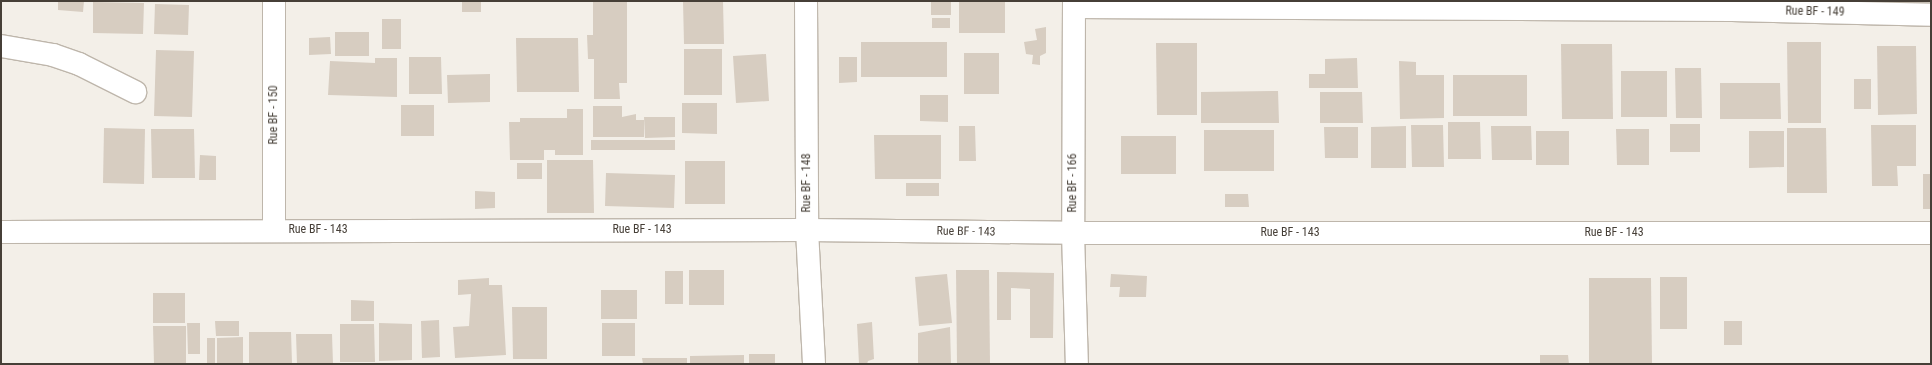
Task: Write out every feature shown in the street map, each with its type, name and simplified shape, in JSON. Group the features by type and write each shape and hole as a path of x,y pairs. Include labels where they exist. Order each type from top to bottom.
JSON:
{"street":[{"name":"Rue BF - 150","path":"274,1 274,230"},
{"name":"Rue BF - 148","path":"806,1 807,230 814,364"},
{"name":"Rue BF - 149","path":"1074,4 1732,6 1931,15"},
{"name":"Rue BF - 166","path":"1074,4 1073,233 1077,364"},
{"path":"1,46 53,55 79,64 135,92"},
{"name":"Rue BF - 143","path":"1,232 274,230 807,230 1073,233 1931,233"}],"building":[{"path":"58,1 84,1 83,12 58,10"},
{"path":"462,1 481,1 481,12 462,12"},
{"path":"593,1 627,1 627,83 619,83 620,99 594,99 594,59 588,59 587,35 593,35"},
{"path":"683,1 723,1 724,44 684,44"},
{"path":"931,1 951,1 951,15 931,15"},
{"path":"959,1 1005,1 1005,33 959,33"},
{"path":"93,2 144,3 143,34 93,33"},
{"path":"155,4 189,5 188,35 154,34"},
{"path":"932,18 950,18 950,28 932,28"},
{"path":"382,19 401,19 401,49 382,49"},
{"path":"1046,27 1046,53 1040,56 1040,65 1032,64 1033,55 1026,54 1024,42 1037,40 1035,29"},
{"path":"335,32 369,32 369,56 335,56"},
{"path":"330,37 331,54 309,55 309,38"},
{"path":"516,38 578,38 579,92 517,92"},
{"path":"861,42 947,42 947,77 861,77"},
{"path":"1787,42 1821,42 1821,123 1788,123"},
{"path":"1156,43 1197,43 1197,115 1157,115"},
{"path":"1561,44 1612,44 1613,119 1562,119"},
{"path":"1877,46 1916,46 1917,114 1878,115"},
{"path":"684,49 722,49 722,95 684,95"},
{"path":"156,50 194,51 192,117 154,116"},
{"path":"964,53 999,53 999,94 964,94"},
{"path":"766,54 769,101 736,103 733,56"},
{"path":"409,57 441,57 442,94 409,94"},
{"path":"839,57 857,57 857,82 839,83"},
{"path":"375,58 397,58 397,97 328,95 330,61 375,63"},
{"path":"1357,58 1358,88 1309,88 1309,74 1325,74 1325,59"},
{"path":"1399,61 1416,62 1416,75 1444,75 1444,118 1400,119"},
{"path":"1675,68 1701,68 1702,118 1676,118"},
{"path":"1621,71 1667,71 1667,117 1621,117"},
{"path":"490,74 490,102 448,103 447,75"},
{"path":"1453,75 1527,75 1527,116 1453,116"},
{"path":"1854,79 1871,79 1871,109 1854,109"},
{"path":"1720,83 1780,83 1781,119 1720,119"},
{"path":"1278,91 1279,123 1201,123 1201,92"},
{"path":"1320,92 1362,92 1363,123 1320,123"},
{"path":"920,95 948,95 948,122 920,121"},
{"path":"682,103 717,103 717,134 682,133"},
{"path":"401,105 434,105 434,136 401,136"},
{"path":"593,106 622,106 622,117 636,114 636,120 644,120 644,137 593,137"},
{"path":"567,109 583,109 583,155 555,155 555,150 544,150 544,160 510,160 509,122 520,122 520,118 567,118"},
{"path":"644,117 675,117 675,137 645,138"},
{"path":"1448,122 1480,122 1481,159 1448,159"},
{"path":"1670,124 1700,124 1700,152 1670,152"},
{"path":"1411,125 1443,125 1444,167 1412,167"},
{"path":"1871,125 1916,125 1916,166 1897,166 1898,186 1872,186"},
{"path":"959,126 975,126 976,161 959,161"},
{"path":"1406,126 1406,168 1371,168 1371,127"},
{"path":"1491,126 1531,126 1532,160 1492,160"},
{"path":"1324,127 1358,127 1358,158 1325,158"},
{"path":"104,128 145,129 144,184 103,183"},
{"path":"1787,128 1826,128 1827,193 1787,193"},
{"path":"151,129 194,129 195,178 152,178"},
{"path":"1616,129 1649,129 1649,165 1617,165"},
{"path":"1204,130 1274,130 1274,171 1204,171"},
{"path":"1536,131 1569,131 1569,165 1536,165"},
{"path":"1749,131 1784,131 1784,167 1749,168"},
{"path":"874,135 941,135 941,179 875,179"},
{"path":"1121,136 1176,136 1176,174 1121,174"},
{"path":"591,140 675,140 675,150 591,150"},
{"path":"200,155 216,156 216,180 199,180"},
{"path":"547,160 593,160 594,213 547,213"},
{"path":"685,161 725,161 725,204 685,204"},
{"path":"517,163 542,163 542,179 517,179"},
{"path":"606,173 675,175 674,208 605,206"},
{"path":"1923,174 1931,174 1931,209 1923,209"},
{"path":"906,183 939,183 939,196 906,196"},
{"path":"475,191 495,192 495,208 475,209"},
{"path":"1225,194 1248,194 1249,207 1225,207"},
{"path":"689,270 724,270 724,305 689,305"},
{"path":"956,270 989,270 990,364 957,364"},
{"path":"665,271 683,271 683,304 665,304"},
{"path":"997,272 1054,273 1053,338 1030,338 1030,289 1011,288 1011,320 997,320"},
{"path":"947,274 952,323 919,326 915,277"},
{"path":"1111,274 1147,276 1146,297 1119,297 1120,287 1110,287"},
{"path":"1660,277 1687,277 1687,329 1660,329"},
{"path":"489,278 489,285 502,285 506,355 455,358 453,327 469,326 471,294 458,295 458,280"},
{"path":"1589,278 1651,278 1652,364 1589,364"},
{"path":"601,290 637,290 637,319 601,319"},
{"path":"153,293 185,293 185,323 153,323"},
{"path":"351,300 374,301 374,321 351,321"},
{"path":"512,307 547,307 547,359 513,359"},
{"path":"439,320 440,357 422,358 421,321"},
{"path":"215,321 239,321 239,336 216,336"},
{"path":"1724,321 1742,321 1742,345 1724,345"},
{"path":"872,322 874,359 868,361 867,364 859,364 857,324"},
{"path":"187,323 200,323 200,354 188,354"},
{"path":"379,323 412,324 412,360 379,361"},
{"path":"602,323 635,323 635,356 602,356"},
{"path":"340,324 374,324 375,362 340,362"},
{"path":"153,326 186,326 186,364 154,364"},
{"path":"950,327 951,364 918,364 918,333"},
{"path":"249,332 291,332 292,364 249,364"},
{"path":"296,334 332,334 333,364 297,364"},
{"path":"243,337 243,364 217,364 217,338"},
{"path":"207,338 215,338 215,364 207,364"},
{"path":"749,354 775,354 775,364 749,364"},
{"path":"744,355 744,364 690,364 690,356"},
{"path":"1540,355 1568,355 1569,364 1540,364"},
{"path":"642,358 687,358 687,364 643,364"}]}
